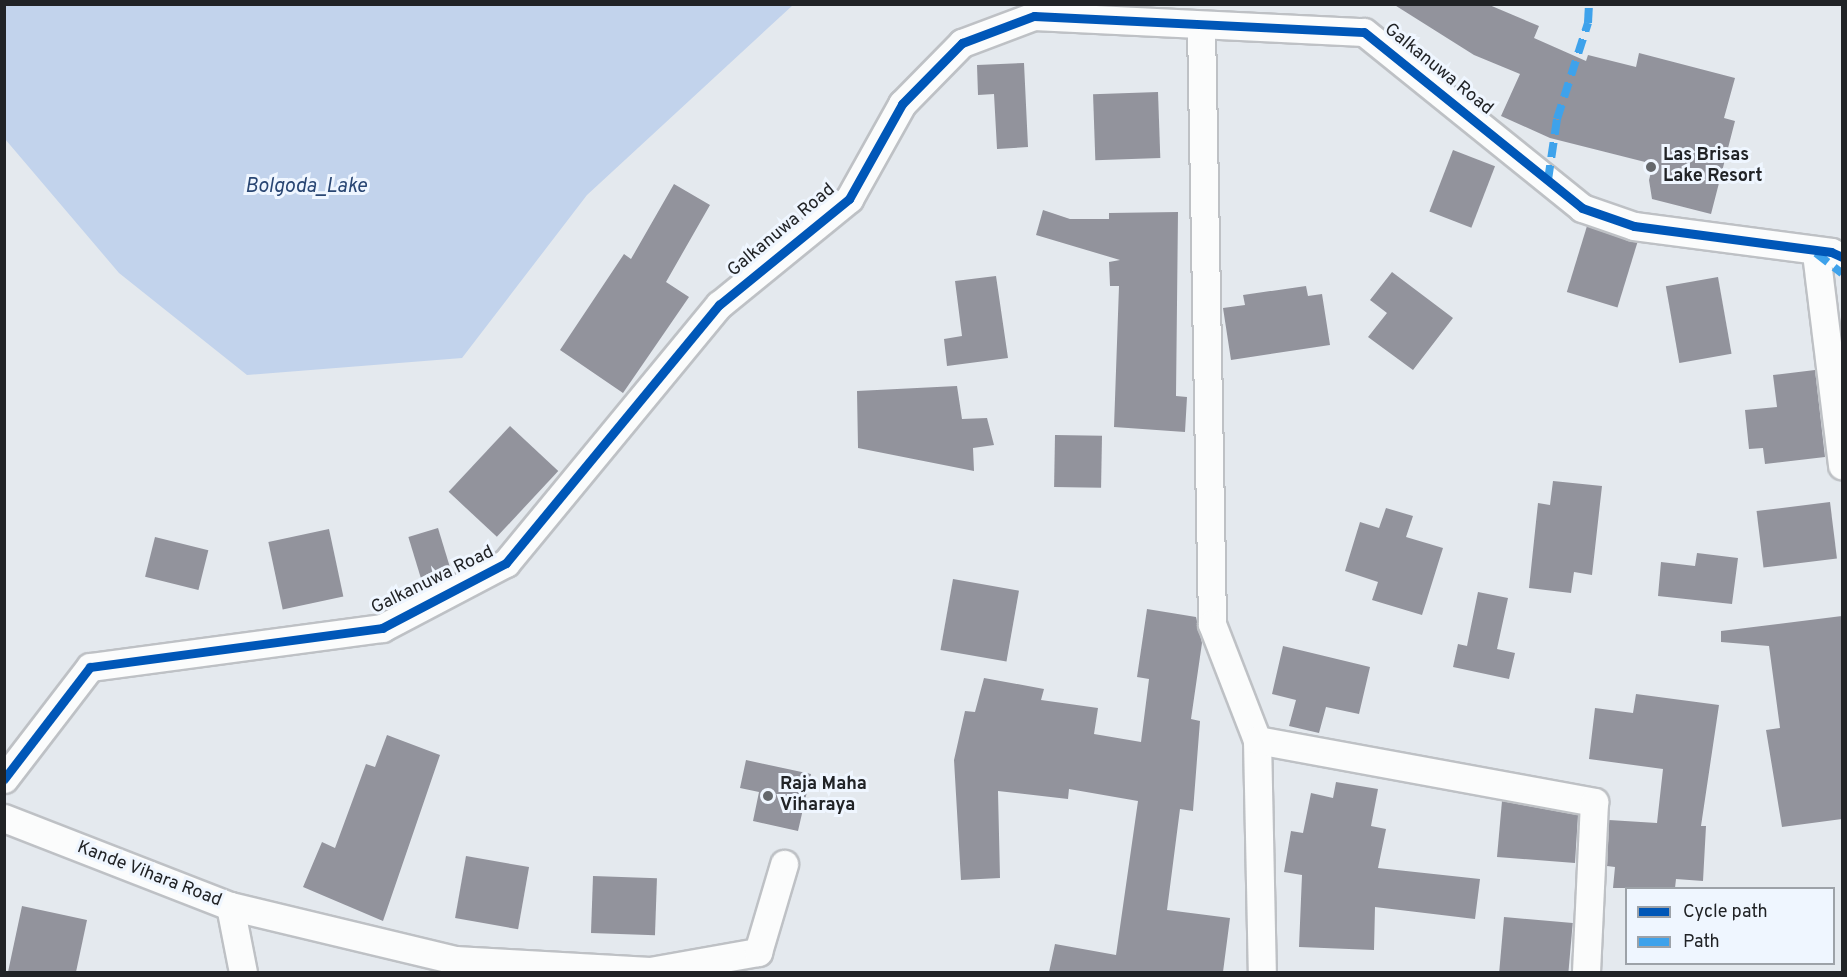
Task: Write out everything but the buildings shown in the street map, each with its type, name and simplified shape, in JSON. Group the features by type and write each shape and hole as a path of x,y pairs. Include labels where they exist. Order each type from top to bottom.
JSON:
{"street":[{"name":"Galkanuwa Road","path":"4,779 90,667 382,628 506,563 719,305 849,199 902,104 962,43 1034,16 1201,27 1364,32 1582,208 1634,225 1816,253 1831,252 1842,257"},
{"path":"1201,27 1212,624 1257,740 1262,972"},
{"path":"1816,253 1842,465"},
{"path":"1257,740 1594,802 1586,972"},
{"name":"Kande Vihara Road","path":"4,818 230,906 243,972"},
{"path":"230,906 455,960 650,971 758,952 784,864"}],"water":[{"name":"Bolgoda_Lake","path":"4,5 793,5 587,195 462,358 247,375 119,273 5,139"}],"marked path":[{"path":"1548,180 1557,119 1588,23 1589,4"},
{"path":"1816,253 1842,273"}],"cycle path":[{"path":"4,779 90,667 382,628 506,563 719,305 849,199 902,104 962,43 1034,16 1364,32 1582,208 1634,226 1831,252 1842,257"}],"place":[{"name":"Las Brisas Lake Resort","path":"1651,167"},
{"name":"Raja Maha Viharaya","path":"768,796"}]}
